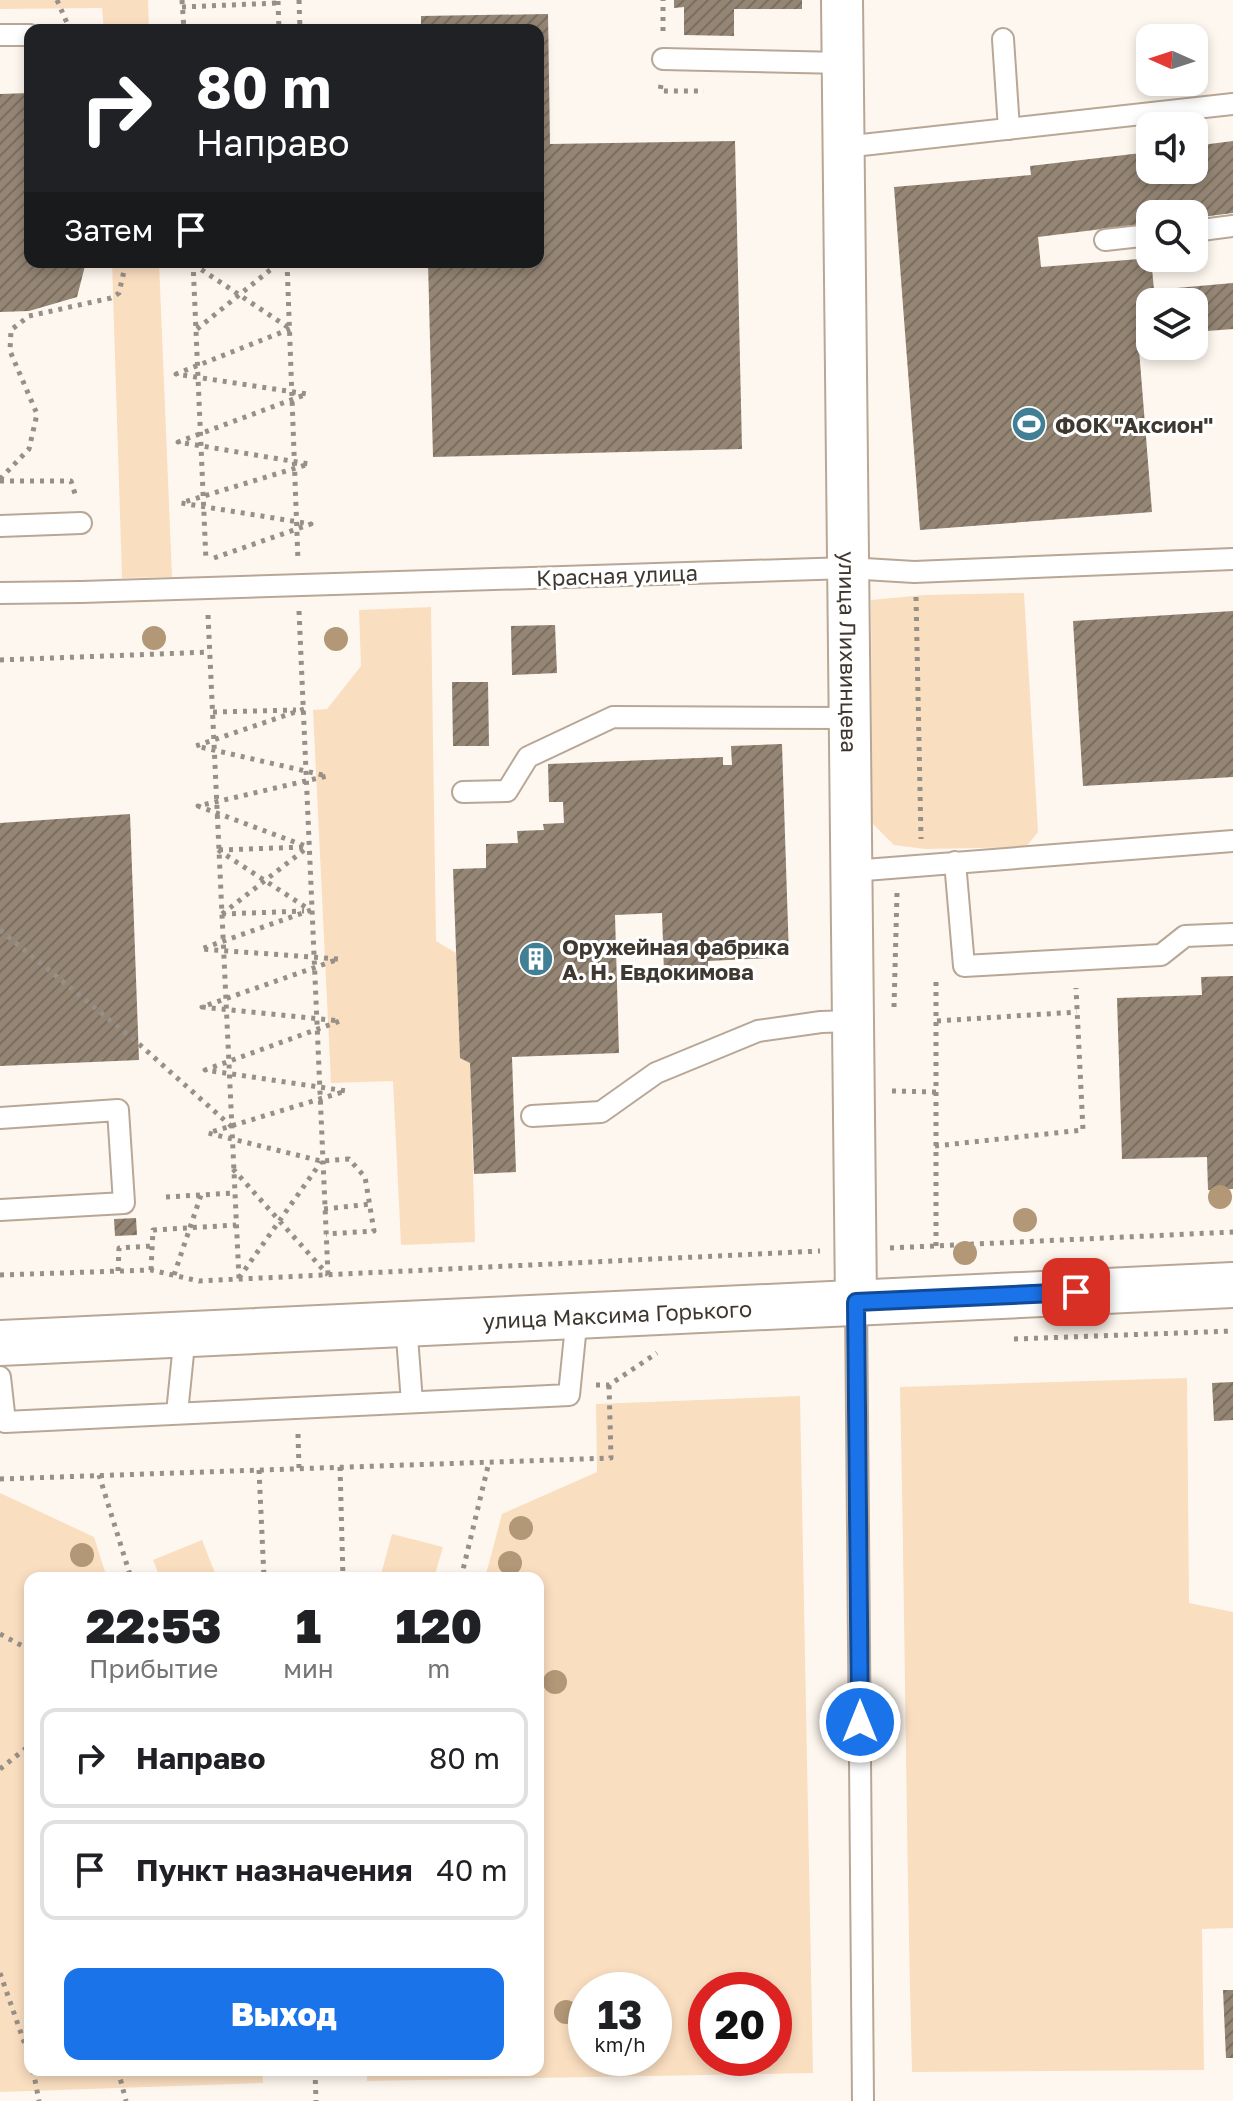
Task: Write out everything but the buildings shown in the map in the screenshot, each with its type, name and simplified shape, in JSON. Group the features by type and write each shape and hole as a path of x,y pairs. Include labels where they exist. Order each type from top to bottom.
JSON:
{"main road":[{"name":"улица Максима Горького","path":"0,1343 1233,1285"}],"street":[{"name":"улица Лихвинцева","path":"842,0 856,1302"}],"lane":[{"path":"0,35 24,35"},
{"path":"1003,39 1009,129"},
{"path":"663,59 843,63"},
{"path":"844,147 1233,104"},
{"path":"1208,229 1233,226"},
{"path":"1105,240 1136,237"},
{"path":"0,526 81,523"},
{"name":"Красная улица","path":"0,593 848,568 914,572 1233,559"},
{"path":"463,792 507,791 528,757 613,717 850,718"},
{"path":"852,871 1233,841"},
{"path":"955,862 964,966 1161,955 1185,936 1233,934"},
{"path":"532,1116 601,1112 656,1073 758,1031 853,1021"},
{"path":"0,1118 118,1110 124,1203 0,1210"},
{"path":"856,1302 863,2101"},
{"path":"0,1377 5,1422 569,1395 577,1315"},
{"path":"406,1324 412,1402"},
{"path":"177,1413 185,1334"}],"path":[{"path":"57,0 67,24"},
{"path":"299,0 300,24"},
{"path":"184,24 182,3 278,2 279,24"},
{"path":"0,479 29,449 37,414 10,351 11,330 29,316 111,298 119,293 125,268"},
{"path":"193,268 239,1279"},
{"path":"200,268 290,329"},
{"path":"196,330 273,268"},
{"path":"287,268 312,957 328,1275"},
{"path":"290,329 176,374 307,394 178,442 294,465"},
{"path":"294,465 181,503 296,526"},
{"path":"206,561 296,526"},
{"path":"916,605 921,865"},
{"path":"0,660 210,652"},
{"path":"213,712 304,709"},
{"path":"304,709 196,746 327,776 198,806 308,847"},
{"path":"218,850 308,847"},
{"path":"221,915 308,847"},
{"path":"218,850 311,910"},
{"path":"221,915 311,910"},
{"path":"311,910 201,949 339,959 202,1007 340,1021 205,1070 346,1091 208,1133 321,1161 349,1159 365,1177 374,1231 326,1234"},
{"path":"0,930 139,1044 231,1126"},
{"path":"935,1146 1083,1130 1075,960"},
{"path":"936,1246 937,1021 1077,1012"},
{"path":"892,1091 936,1092"},
{"path":"239,1279 321,1161"},
{"path":"233,1168 328,1275"},
{"path":"166,1197 234,1193"},
{"path":"174,1275 201,1195"},
{"path":"324,1209 371,1204"},
{"path":"151,1270 153,1230 236,1225"},
{"path":"0,1275 151,1270 199,1281 1233,1232"},
{"path":"118,1271 119,1248 152,1246"},
{"path":"999,1339 1233,1331"},
{"path":"570,1386 609,1385 660,1351"},
{"path":"0,1479 611,1458 609,1385"},
{"path":"462,1572 489,1462"},
{"path":"340,1467 343,1572"},
{"path":"259,1470 264,1572"},
{"path":"99,1475 129,1572"},
{"path":"0,1634 24,1647"},
{"path":"0,1769 24,1750"},
{"path":"0,1973 24,2042"},
{"path":"34,2076 39,2101"},
{"path":"120,2076 126,2101"},
{"path":"315,2076 316,2101"}],"shaded area":[{"path":"0,0 148,0 149,24 103,24 102,8 0,9"},
{"path":"112,268 159,268 172,577 122,578"},
{"path":"1024,593 1038,832 1026,847 925,849 894,845 872,823 871,600 924,595"},
{"path":"431,607 436,941 456,953 460,1057 470,1063 475,1242 401,1245 393,1081 331,1083 313,710 327,709 361,666 359,610"},
{"path":"1187,1378 1189,1603 1233,1612 1233,1928 1202,1929 1204,2070 912,2072 900,1387"},
{"path":"800,1396 813,2073 792,2073 792,1972 688,1972 688,2075 672,2076 672,1972 568,1972 568,2076 646,2076 367,2081 367,2076 544,2076 544,1572 487,1572 502,1514 597,1472 596,1404"},
{"path":"0,1493 94,1537 105,1572 24,1572 24,2076 262,2076 263,2083 0,2092"},
{"path":"392,1534 443,1547 436,1572 382,1572"},
{"path":"202,1540 215,1572 158,1572 153,1560"}],"place":[{"name":"ФОК \"Аксион\"","path":"1029,424"},
{"name":"Оружейная фабрика А. Н. Евдокимова","path":"536,959"}],"route":[{"path":"860,1722 856,1302 1076,1292"}]}
